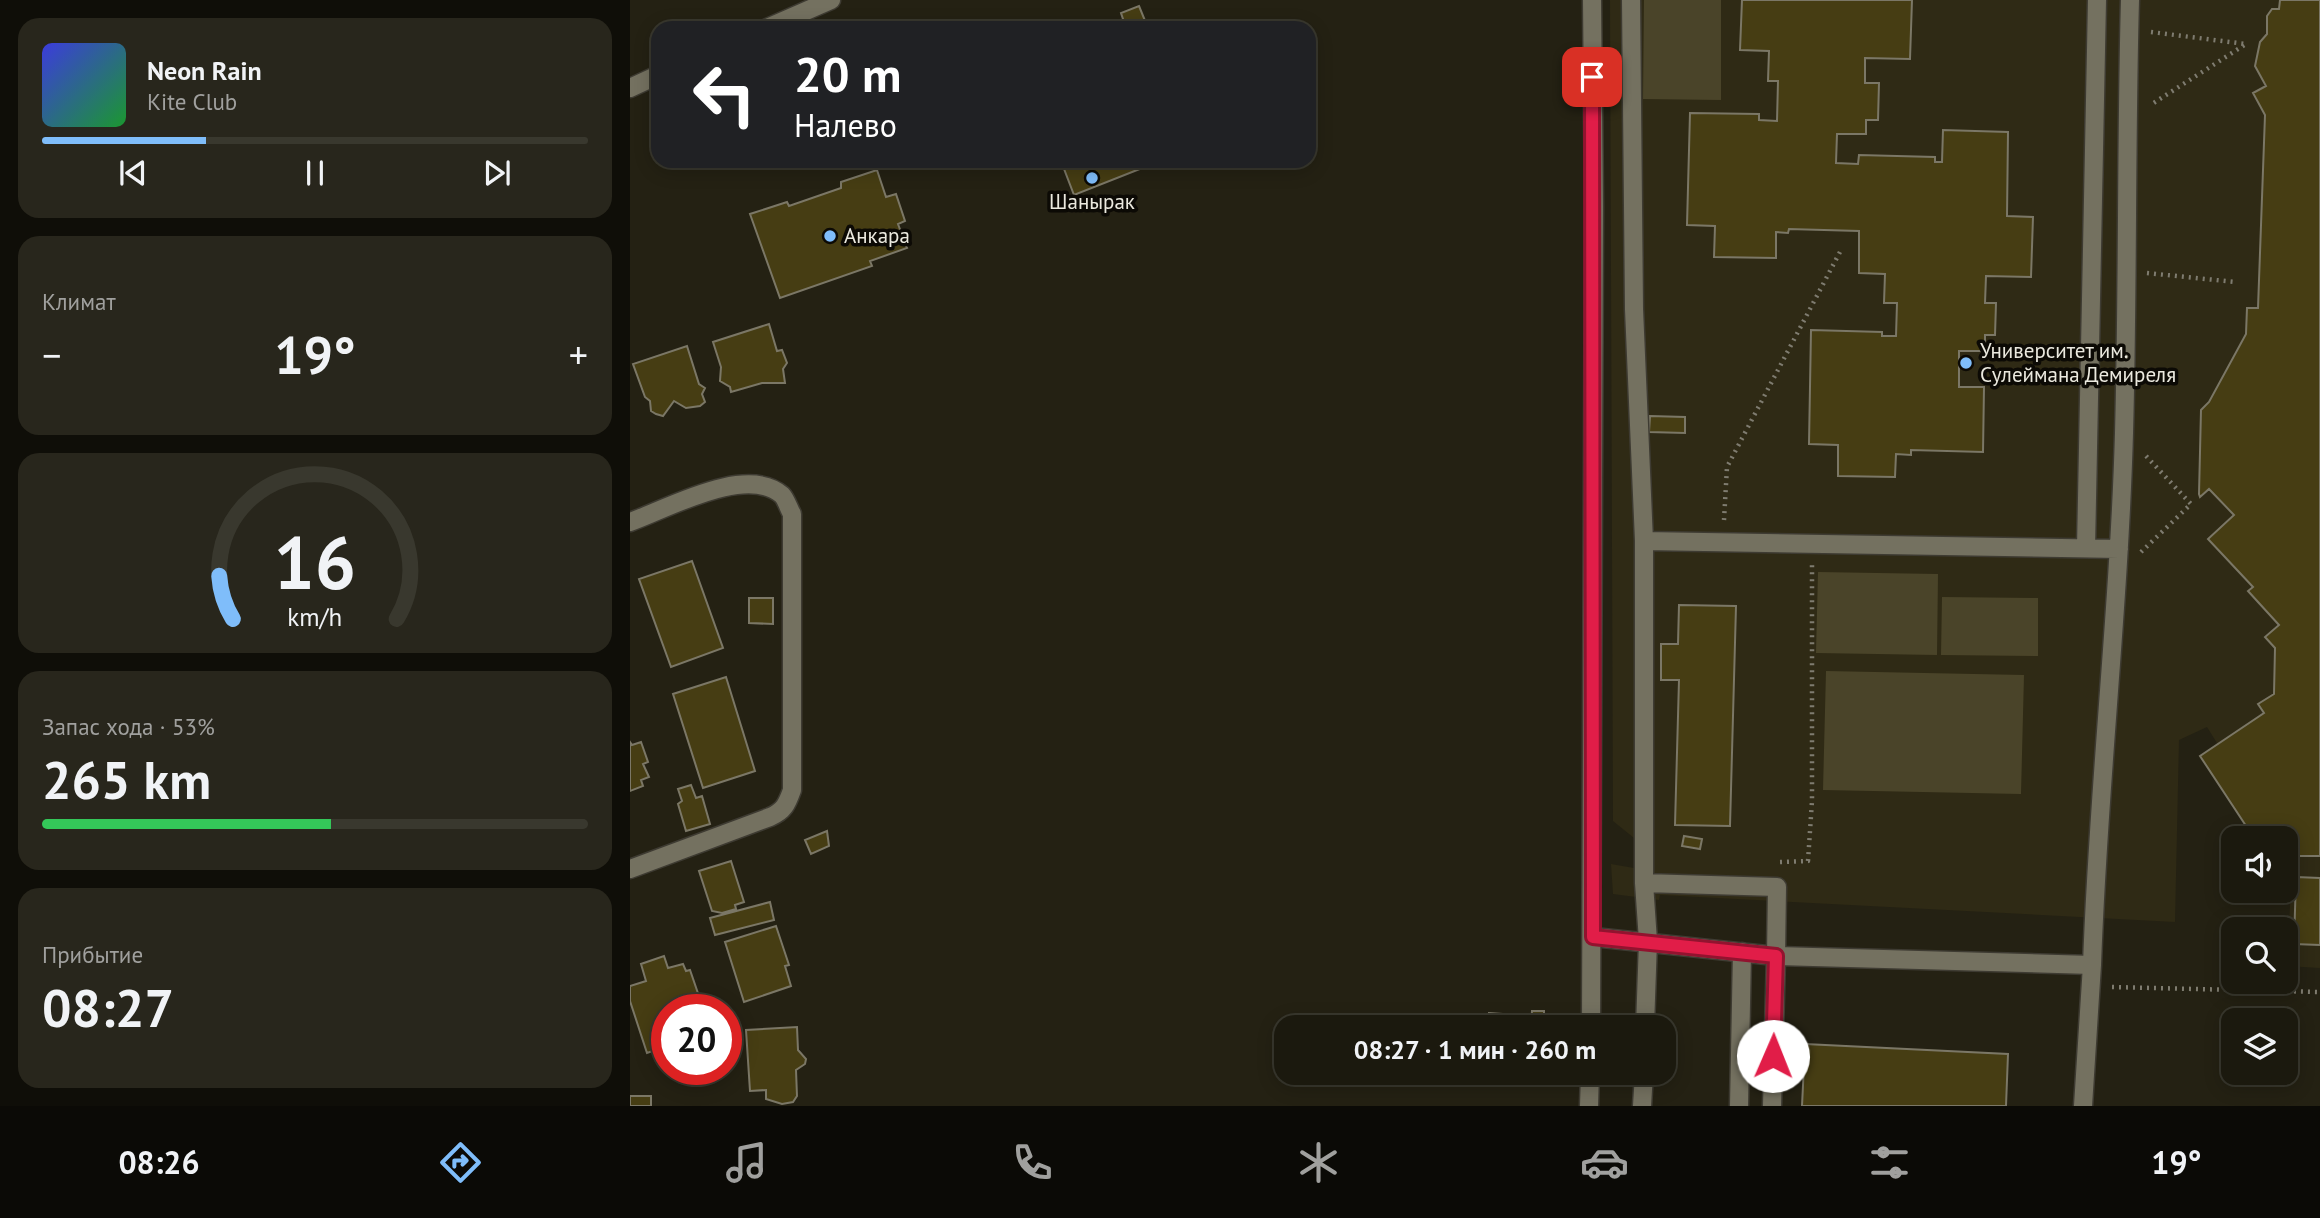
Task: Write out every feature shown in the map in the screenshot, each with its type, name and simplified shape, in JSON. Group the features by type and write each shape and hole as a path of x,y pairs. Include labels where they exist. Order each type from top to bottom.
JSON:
{"street":[{"path":"783,21 831,0"},
{"path":"1591,1015 1592,0"},
{"path":"1631,0 1634,309 1644,541 1644,883 1648,941 1645,1015"},
{"path":"2086,548 2097,0"},
{"path":"2083,1106 2091,986 2096,838 2119,549 2124,433 2130,0"},
{"path":"630,88 651,78"},
{"path":"630,869 770,817 787,806 792,790 792,514 782,495 767,488 728,485 633,521"},
{"path":"1644,541 2119,549"},
{"path":"1644,883 1777,887 1772,1106"},
{"path":"1593,937 1776,956 2092,965"},
{"path":"1739,1106 1742,952"},
{"path":"1589,1106 1590,1085"},
{"path":"1642,1106 1643,1085"}],"path":[{"path":"2127,120 2246,44 2129,30"},
{"path":"1723,542 1727,467 1841,250"},
{"path":"2126,270 2235,282"},
{"path":"2117,575 2191,504 2124,433"},
{"path":"1777,887 1778,863 1808,861 1812,801 1812,543"},
{"path":"2091,986 2320,992"}],"shaded area":[{"name":"Университет им. Сулеймана Демиреля","path":"1610,0 2320,0 2320,968 2298,967 2298,917 2289,917 2290,903 2298,903 2298,826 2269,826 2207,727 2179,740 2175,922 1660,895 1659,900 1613,894 1611,864 1634,868 1634,838 1613,821"},
{"path":"1644,0 1721,0 1721,100 1643,99"},
{"path":"1818,572 1938,574 1937,655 1816,653"},
{"path":"1942,597 2038,598 2038,656 1941,655"},
{"path":"1826,671 2024,675 2021,794 1823,790"}],"building":[{"path":"1742,0 1912,0 1910,59 1865,58 1865,83 1879,83 1878,120 1866,120 1866,134 1837,134 1836,163 1858,164 1859,155 1935,157 1935,162 1942,162 1943,130 2008,132 2007,216 2033,217 2031,277 1986,276 1985,303 1996,303 1995,335 1985,335 1985,351 1959,351 1959,387 1984,387 1983,452 1911,450 1911,455 1896,454 1895,477 1838,476 1838,445 1809,444 1811,330 1882,332 1882,336 1896,336 1897,303 1884,303 1885,274 1859,273 1859,231 1789,229 1788,233 1776,232 1776,258 1714,257 1715,226 1687,225 1690,113 1759,114 1759,120 1777,121 1778,81 1768,81 1769,51 1740,50"},
{"path":"2280,0 2320,0 2320,856 2298,856 2298,826 2246,826 2200,756 2264,713 2258,704 2274,694 2275,648 2265,637 2279,625 2248,591 2253,587 2208,539 2234,515 2209,489 2200,497 2199,494 2201,410 2209,402 2246,334 2247,308 2258,308 2265,115 2253,93 2266,86 2255,66 2260,42 2267,34 2267,16 2272,9 2279,9"},
{"path":"1139,6 1145,21 1124,21 1121,13"},
{"name":"Шанырак","path":"1064,168 1142,168 1074,195"},
{"name":"Анкара","path":"877,170 886,197 896,194 905,221 898,224 907,248 870,261 872,266 780,298 750,214 787,202 789,206 841,188 841,182"},
{"path":"769,324 777,351 782,350 787,363 783,369 785,383 762,383 731,392 730,387 720,381 721,367 713,342"},
{"path":"687,346 699,384 705,388 702,394 705,402 700,406 686,408 674,401 663,416 656,414 651,411 650,401 645,397 633,364"},
{"path":"1650,416 1685,417 1685,433 1649,432"},
{"path":"692,561 723,648 671,667 639,579"},
{"path":"749,598 773,598 773,624 749,623"},
{"path":"1679,605 1736,606 1730,826 1675,825 1679,680 1661,680 1661,644 1678,644"},
{"path":"726,677 755,771 703,788 673,694"},
{"path":"630,742 632,745 641,742 648,762 643,764 649,777 641,780 643,786 630,791"},
{"path":"691,785 696,798 702,796 710,824 686,831 678,804 682,801 678,789"},
{"path":"827,831 829,846 811,854 805,840"},
{"path":"1684,836 1702,839 1700,849 1682,846"},
{"path":"731,861 744,902 735,905 736,909 722,913 712,911 699,871"},
{"path":"2298,877 2320,878 2320,945 2298,944 2298,917 2295,917"},
{"path":"770,902 774,920 715,935 710,918"},
{"path":"776,926 789,965 785,966 791,986 744,1002 725,942"},
{"path":"664,956 668,968 683,964 686,971 690,970 698,994 651,994 651,1052 647,1053 630,1001 630,986 646,981 641,964"},
{"path":"1532,1011 1544,1011 1544,1015 1532,1015"},
{"path":"797,1027 798,1050 806,1059 805,1064 796,1070 797,1096 793,1102 782,1104 766,1099 766,1090 750,1091 746,1030"},
{"path":"1805,1044 2008,1054 2006,1106 1802,1106"},
{"path":"630,1096 651,1096 651,1106 630,1106"}],"place":[{"name":"Шанырак","path":"1092,178"},
{"name":"Анкара","path":"830,236"},
{"name":"Университет им. Сулеймана Демиреля","path":"1966,363"}],"route":[{"path":"1592,77 1593,937 1776,956 1773,1056"}]}
